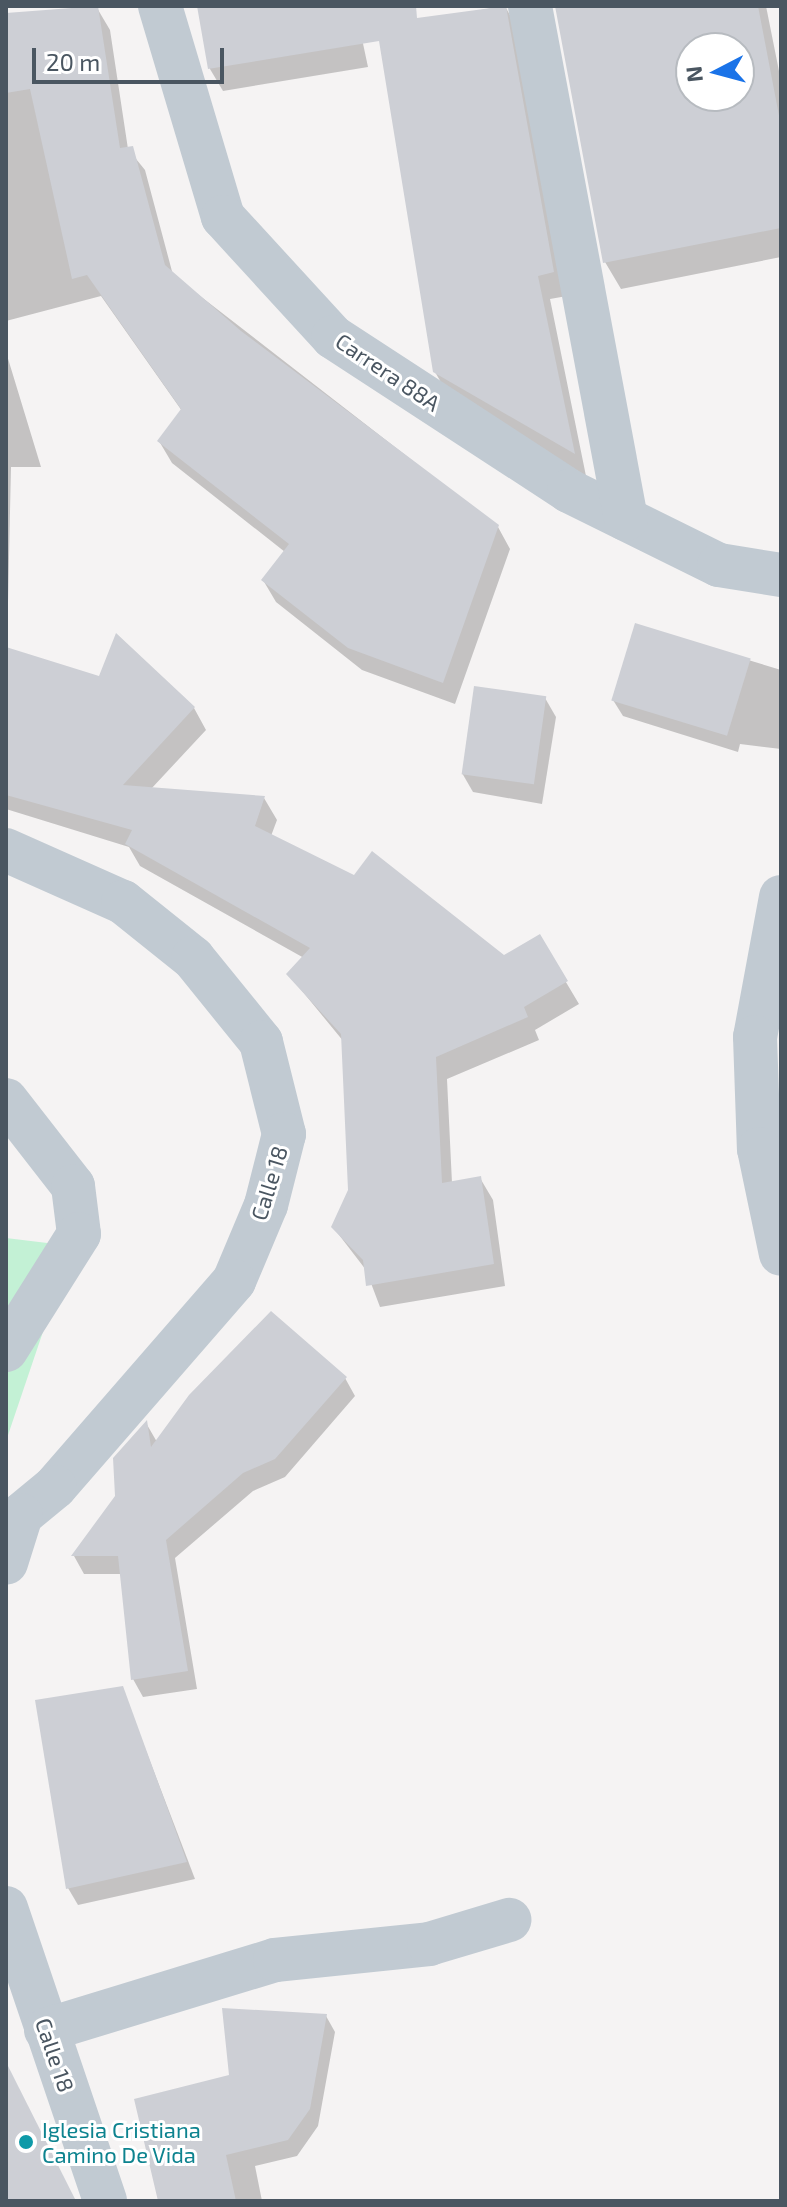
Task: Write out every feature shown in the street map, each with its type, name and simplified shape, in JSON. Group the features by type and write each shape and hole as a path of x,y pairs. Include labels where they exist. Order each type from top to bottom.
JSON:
{"street":[{"name":"Carrera 88A","path":"160,6 223,217 333,337 569,491 719,565 780,582"},
{"path":"530,6 626,519"},
{"name":"Calle 18","path":"6,850 123,902 193,958 261,1042 284,1134 234,1281 55,1487 21,1515 8,1547"},
{"path":"781,897 755,1037 759,1149 781,1254"},
{"path":"6,1100 73,1186 79,1234 6,1350"},
{"name":"Calle 18","path":"6,1912 105,2201"},
{"path":"46,2030 275,1960 429,1944 509,1920"}],"green space":[{"path":"6,1238 72,1246 6,1441"}],"building":[{"path":"98,6 120,148 133,146 165,265 241,331 499,525 443,683 348,648 261,580 289,544 157,441 181,409 87,275 72,279 30,89 6,93 6,13"},
{"path":"197,6 416,6 417,18 506,6 554,272 538,276 575,454 433,372 379,41 208,69"},
{"path":"555,6 758,6 781,126 781,228 603,263"},
{"path":"635,623 751,658 727,736 611,700"},
{"path":"116,633 195,707 123,785 265,796 255,826 354,875 372,851 504,955 540,934 568,981 524,1007 528,1017 436,1057 442,1183 481,1176 494,1264 366,1286 363,1260 331,1227 348,1190 341,1034 286,974 310,948 125,844 132,830 6,795 6,647 99,676"},
{"path":"474,686 546,696 534,784 462,774"},
{"path":"271,1311 347,1377 275,1459 243,1473 166,1540 188,1671 131,1680 118,1556 71,1556 115,1496 113,1458 147,1420 151,1447 189,1395"},
{"path":"123,1686 187,1862 66,1889 35,1700"},
{"path":"222,2008 327,2014 310,2109 288,2140 226,2155 236,2201 158,2201 134,2099 229,2075"},
{"name":"Iglesia Cristiana Camino De Vida","path":"6,2062 76,2201 6,2201"}],"place":[{"name":"Iglesia Cristiana Camino De Vida","path":"26,2142"}]}
